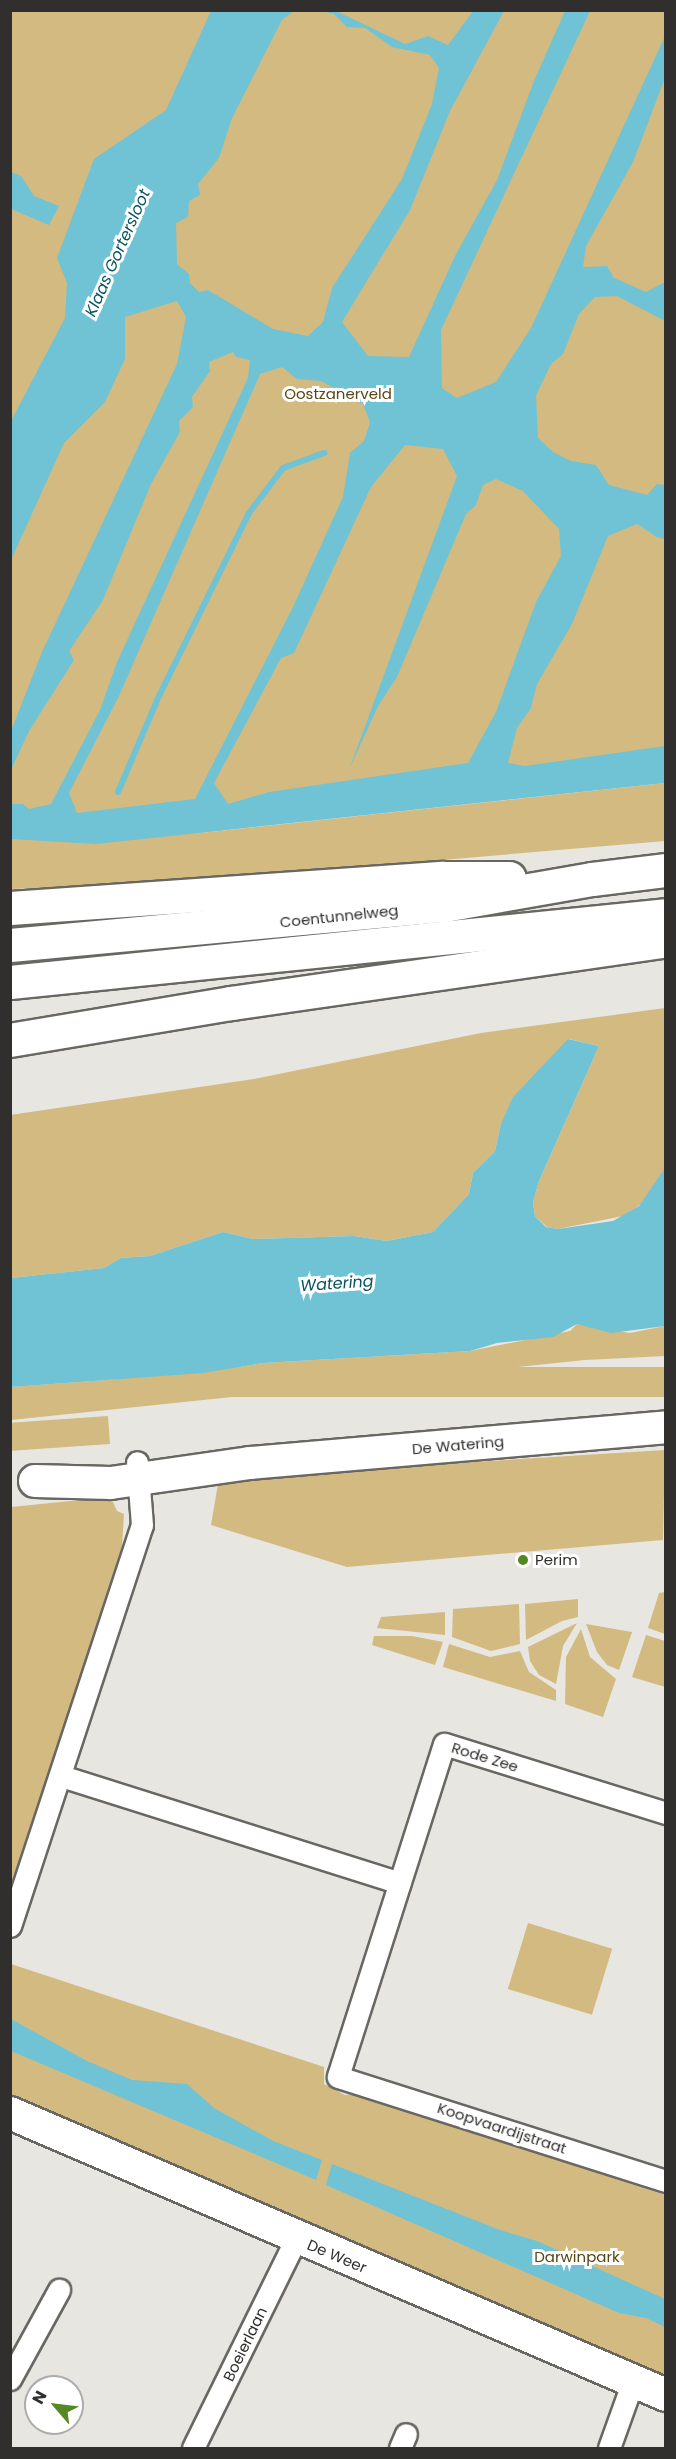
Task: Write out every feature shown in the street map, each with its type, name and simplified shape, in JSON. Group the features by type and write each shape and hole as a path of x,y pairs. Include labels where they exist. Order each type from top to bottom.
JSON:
{"highway":[{"name":"Coentunnelweg","path":"10,945 444,905 592,879 666,870"},
{"path":"10,908 443,878 592,879"},
{"path":"10,982 666,915"},
{"path":"10,1041 231,1002 666,940"}],"street":[{"name":"De Watering","path":"23,1482 61,1485 139,1471 666,1427"},
{"path":"10,1926 142,1525 139,1471"},
{"name":"Rode Zee","path":"338,2077 444,1744 666,1813"},
{"path":"61,1776 399,1883"},
{"name":"Koopvaardijstraat","path":"338,2077 666,2181"},
{"name":"De Weer","path":"10,2113 296,2238 666,2395"},
{"name":"Boeierlaan","path":"193,2448 296,2238"},
{"path":"10,2379 59,2290"},
{"path":"609,2448 633,2381"}],"green space":[{"name":"Oostzanerveld","path":"11,11 665,11 665,778 191,834 665,783 665,841 194,881 11,889"},
{"path":"665,1008 665,1168 648,1197 628,1215 558,1229 547,1227 535,1216 533,1202 539,1181 599,1046 569,1039 501,1124 495,1151 473,1173 469,1194 433,1232 387,1241 354,1236 253,1239 223,1232 150,1256 121,1258 104,1268 11,1278 10,1115 254,1079 481,1033"},
{"path":"577,1324 630,1333 665,1326 665,1356 585,1360 11,1420 10,1387 203,1373 263,1363 470,1351 570,1331"},
{"path":"113,1367 665,1367 665,1397 113,1397"},
{"path":"108,1416 110,1444 12,1451 10,1423"},
{"path":"665,1450 663,1540 347,1567 211,1525 219,1478"},
{"path":"100,1498 113,1502 117,1511 124,1514 122,1546 11,1895 11,1507"},
{"path":"666,1592 665,1634 648,1628 659,1593"},
{"path":"578,1599 578,1617 562,1621 526,1640 525,1604"},
{"path":"519,1604 520,1644 491,1651 452,1637 453,1609"},
{"path":"445,1612 445,1635 377,1628 381,1617"},
{"path":"577,1623 563,1646 556,1684 539,1675 530,1661 528,1647"},
{"path":"586,1624 632,1632 619,1670 607,1665 597,1652"},
{"path":"581,1629 590,1657 616,1679 603,1717 565,1704 566,1657"},
{"path":"646,1635 665,1641 665,1687 632,1677"},
{"path":"374,1636 412,1636 443,1642 435,1665 372,1645"},
{"path":"449,1644 490,1657 520,1651 529,1672 556,1690 556,1701 443,1667"},
{"path":"528,1923 612,1949 592,2015 508,1989"},
{"name":"Darwinpark","path":"11,1964 324,2067 324,2084 345,2095 355,2094 665,2195 665,2389 11,2108"}],"water":[{"name":"Klaas Gortersloot","path":"211,11 294,11 282,20 232,118 219,158 198,184 200,195 189,201 188,217 176,223 177,264 189,274 190,283 199,292 208,290 273,329 308,336 323,322 332,288 402,179 432,104 439,68 430,55 392,47 365,28 347,27 334,14 322,11 336,11 405,44 428,36 448,45 473,11 504,11 450,111 410,210 342,322 368,356 409,357 455,256 497,180 534,81 565,11 590,11 441,330 442,388 457,398 496,382 531,328 665,36 665,78 633,162 586,246 583,267 607,266 614,278 646,292 665,282 665,321 617,296 595,297 579,314 563,354 551,364 536,395 538,438 553,452 571,461 596,465 609,485 647,495 657,484 665,485 665,539 657,537 637,524 608,536 572,624 537,684 531,708 517,728 508,763 525,766 665,746 665,783 96,844 11,839 11,804 23,804 29,809 51,804 100,710 117,662 248,378 250,360 236,357 233,352 209,362 210,371 192,397 193,407 179,421 180,432 151,484 103,600 69,651 74,660 29,731 11,770 11,731 42,652 177,364 186,317 177,301 125,317 125,359 105,402 64,443 11,560 11,421 65,318 67,283 57,258 94,159 166,110","holes":["282,367 297,379 321,381 363,404 370,422 364,441 350,453 343,497 293,607 195,799 77,813 69,793 119,696 260,374","405,445 443,449 457,476 349,770 378,706 397,677 466,514 476,505 483,485 496,479 523,491 559,529 561,556 536,602 496,712 468,763 269,792 228,804 214,783 281,658 294,653 371,487"]},
{"path":"11,172 21,176 34,196 59,206 49,225 11,209"},
{"name":"Watering","path":"568,1039 599,1046 539,1181 533,1202 535,1216 546,1227 558,1229 613,1221 639,1206 665,1168 665,1326 611,1333 577,1324 553,1337 497,1343 470,1351 263,1363 203,1373 11,1387 11,1278 104,1268 121,1258 150,1256 223,1232 253,1239 354,1236 387,1241 433,1232 469,1194 473,1173 495,1151 501,1124 513,1097"},
{"path":"11,2019 87,2061 132,2080 187,2084 214,2108 273,2141 322,2160 316,2180 11,2051"},
{"path":"332,2164 500,2230 537,2241 665,2299 665,2327 646,2318 619,2313 326,2185"}],"waterway":[{"path":"118,792 158,698 249,513 283,468 324,453"}],"place":[{"name":"Perim","path":"523,1560"}]}
